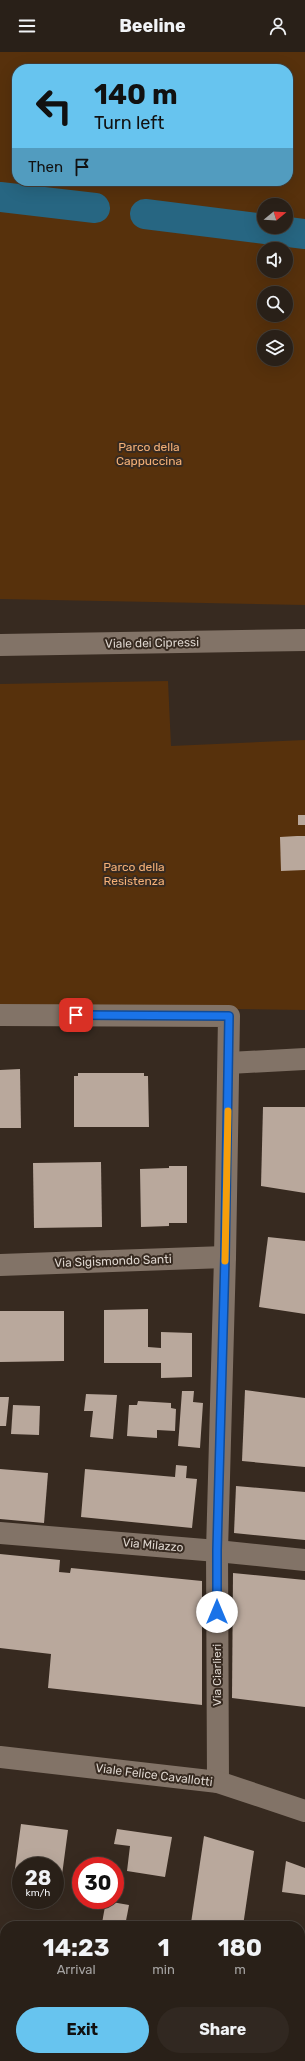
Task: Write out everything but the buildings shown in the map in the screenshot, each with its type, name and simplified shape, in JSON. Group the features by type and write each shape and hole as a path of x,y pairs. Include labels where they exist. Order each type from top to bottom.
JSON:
{"street":[{"name":"Viale dei Cipressi","path":"0,646 305,640"},
{"name":"Via Ciarlieri","path":"0,1015 229,1016 225,1257 217,1550 218,1782"},
{"path":"228,1063 305,1059"},
{"name":"Via Sigismondo Santi","path":"0,1265 225,1257"},
{"name":"Via Milazzo","path":"0,1533 217,1550 305,1560"},
{"name":"Viale Felice Cavallotti","path":"0,1757 218,1782 302,1807"}],"green space":[{"name":"Parco della Cappuccina","path":"0,52 305,52 305,605 0,599"},
{"name":"Parco della Resistenza","path":"168,681 171,746 305,740 305,1010 0,1006 0,684"}],"waterway":[{"path":"0,197 95,208"},
{"path":"145,214 305,234"}],"slow traffic":[{"path":"225,1261 228,1111"}],"route":[{"path":"76,1015 229,1016 225,1257 217,1550 217,1612"}]}
